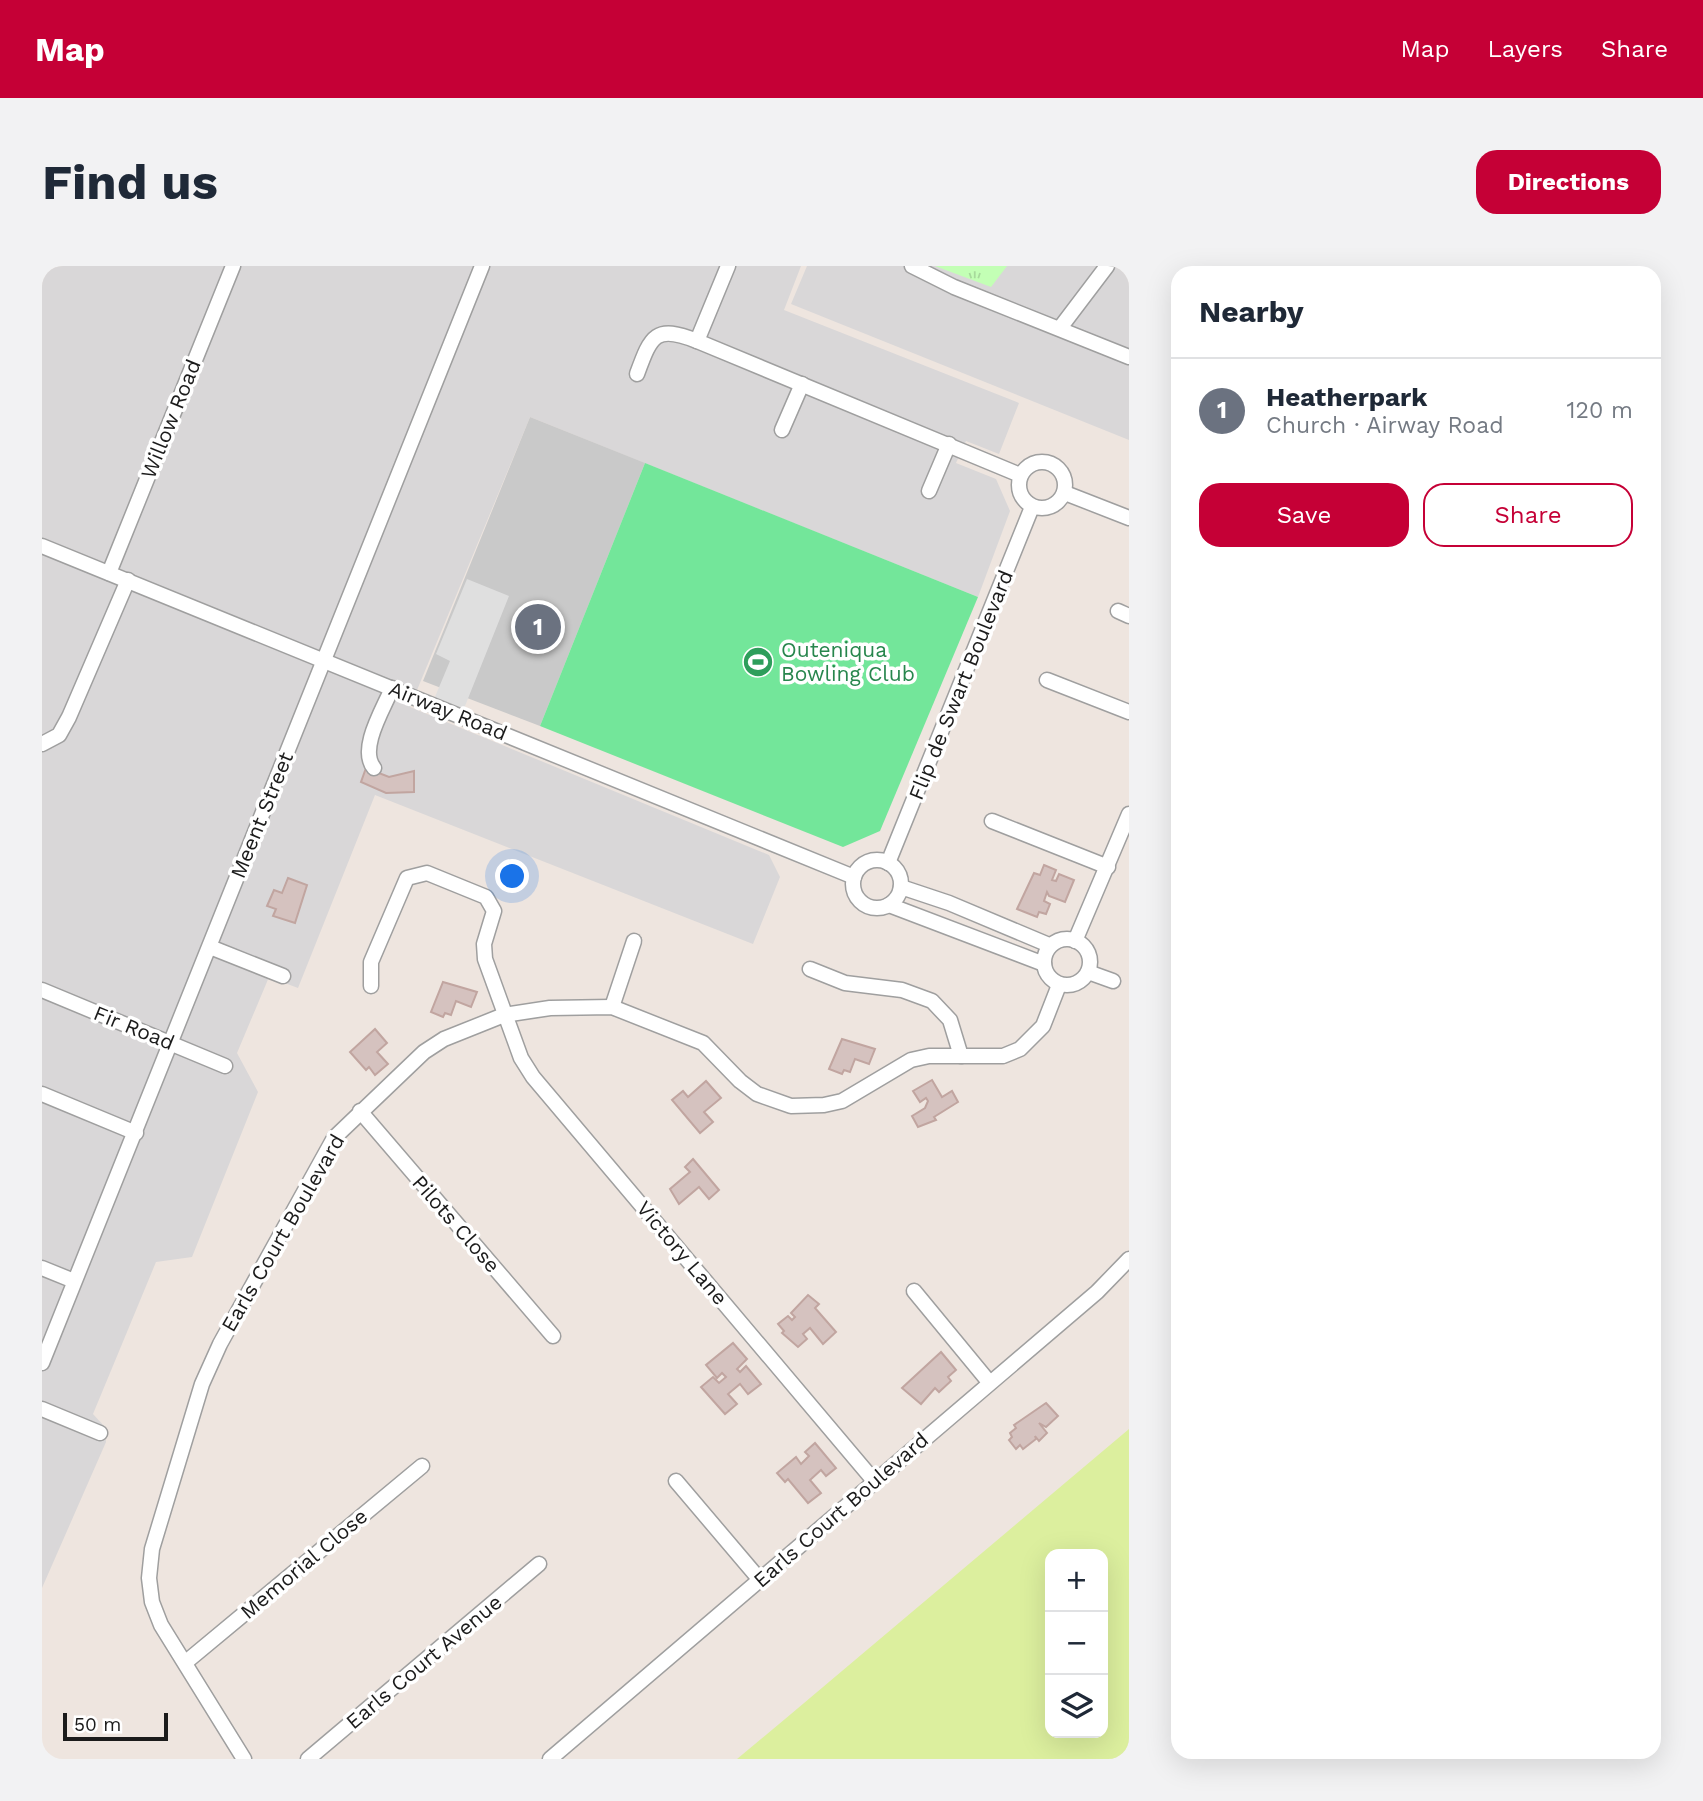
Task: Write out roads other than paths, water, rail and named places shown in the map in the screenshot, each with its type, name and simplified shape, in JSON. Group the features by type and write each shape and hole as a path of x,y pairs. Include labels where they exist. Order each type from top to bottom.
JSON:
{"street":[{"name":"Willow Road","path":"109,573 233,266"},
{"name":"Meent Street","path":"42,1363 482,266"},
{"path":"697,341 728,266"},
{"path":"912,266 923,274 1129,357"},
{"path":"1060,328 1107,266"},
{"path":"637,374 649,342 660,333 677,333 1020,475"},
{"path":"782,430 802,384"},
{"path":"929,491 948,444"},
{"path":"1035,463 1048,463 1062,472 1066,481 1065,493 1049,506 1032,507 1020,492 1020,475 1035,463"},
{"path":"1065,493 1129,518"},
{"name":"Flip de Swart Boulevard","path":"888,863 1032,507"},
{"name":"Airway Road","path":"42,546 854,877"},
{"path":"42,744 59,735 69,717 128,580"},
{"path":"1047,680 1129,712"},
{"path":"374,768 368,758 371,741 392,688"},
{"path":"1075,941 1129,814"},
{"path":"992,821 1108,867"},
{"path":"872,861 888,863 898,873 901,887 897,897 889,905 878,908 866,906 858,899 853,888 854,877 864,864 872,861"},
{"name":"Victory Lane","path":"371,986 371,962 407,878 427,873 486,897 491,903 493,920 484,944 485,959 521,1058 533,1077 874,1482"},
{"path":"901,887 950,903 1049,946"},
{"path":"889,905 1044,964"},
{"path":"1060,940 1075,941 1088,954 1088,972 1073,985 1059,985 1047,975 1044,964 1049,946 1060,940"},
{"path":"612,1007 634,941"},
{"path":"210,947 283,976"},
{"path":"810,969 845,983 902,990 932,1000 950,1020 961,1056"},
{"path":"1088,972 1113,981"},
{"name":"Earls Court Boulevard","path":"244,1759 161,1625 152,1602 149,1578 152,1549 202,1384 247,1290 314,1171 334,1138 360,1111 424,1052 444,1039 504,1015 550,1008 612,1007 703,1043 740,1082 757,1094 791,1105 824,1105 842,1101 911,1060 929,1056 1003,1056 1020,1049 1043,1026 1059,985"},
{"name":"Fir Road","path":"42,990 225,1066"},
{"path":"42,1094 136,1133"},
{"name":"Pilots Close","path":"360,1111 553,1336"},
{"name":"Earls Court Boulevard","path":"550,1759 1097,1292 1129,1259"},
{"path":"42,1268 74,1281"},
{"path":"914,1291 989,1382"},
{"path":"42,1409 100,1433"},
{"name":"Memorial Close","path":"186,1662 422,1466"},
{"path":"676,1481 760,1580"},
{"name":"Earls Court Avenue","path":"308,1759 539,1564"}],"place":[{"name":"Heatherpark","path":"538,627"},
{"name":"Outeniqua Bowling Club","path":"758,662"}]}
